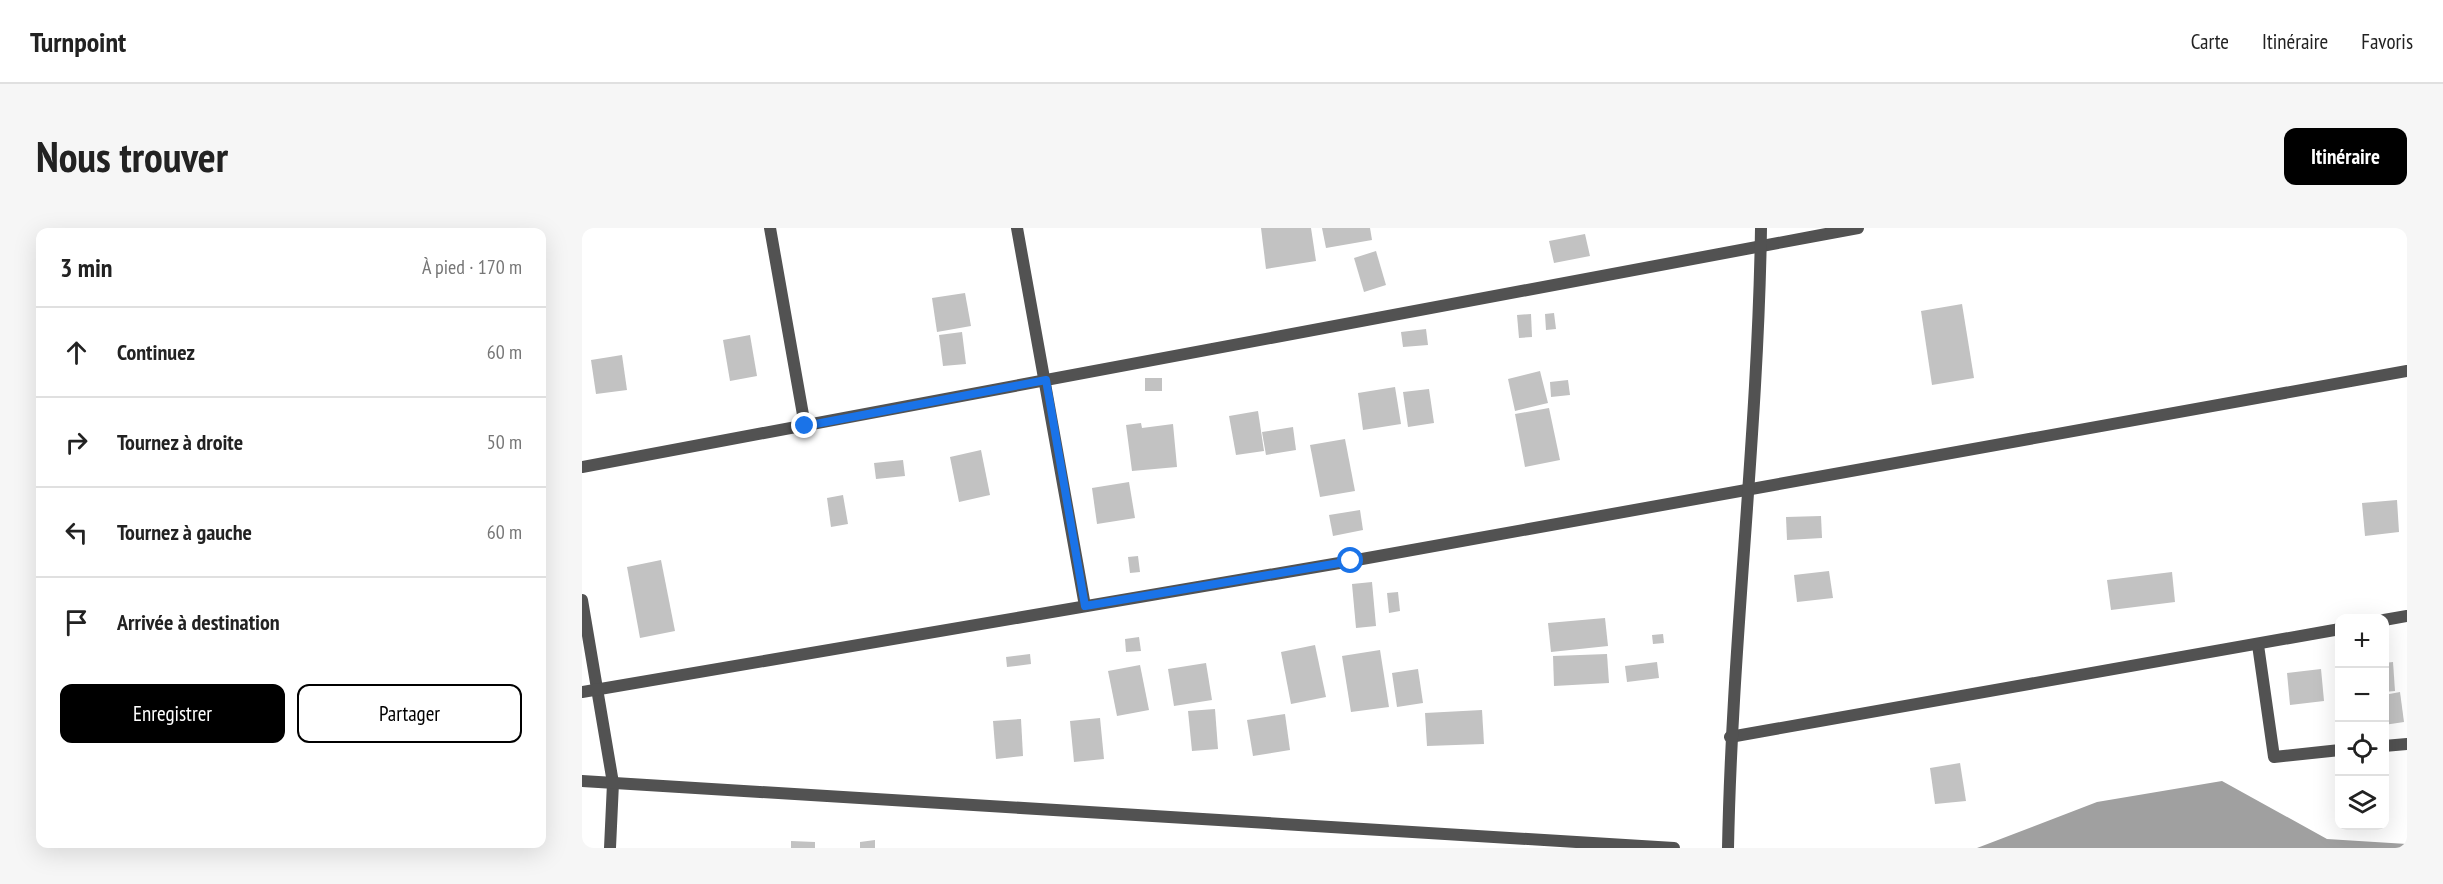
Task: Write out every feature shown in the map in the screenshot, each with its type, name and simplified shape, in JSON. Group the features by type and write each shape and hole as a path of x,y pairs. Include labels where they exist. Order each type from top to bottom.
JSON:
{"street":[{"path":"770,228 805,426"},
{"path":"1017,228 1085,606"},
{"path":"1728,848 1730,737 1747,490 1761,228"},
{"path":"582,467 1858,228"},
{"path":"582,692 1747,490 2407,371"},
{"path":"582,600 613,783 610,848"},
{"path":"2389,619 2407,616"},
{"path":"1730,737 2335,630"},
{"path":"2258,645 2274,757 2335,751"},
{"path":"2389,746 2407,744"},
{"path":"582,781 1674,848"}],"shaded area":[{"path":"2222,781 2327,839 2407,844 2407,848 1977,848 2097,802"}],"building":[{"path":"1261,228 1311,228 1316,261 1266,269"},
{"path":"1322,228 1370,228 1372,240 1326,248"},
{"path":"1585,234 1590,256 1554,263 1549,241"},
{"path":"1376,251 1386,285 1364,292 1354,258"},
{"path":"965,293 971,326 937,332 932,298"},
{"path":"1962,304 1974,378 1932,385 1921,311"},
{"path":"1554,313 1556,329 1546,330 1545,314"},
{"path":"1531,314 1532,337 1519,338 1517,315"},
{"path":"1426,329 1428,345 1403,347 1401,332"},
{"path":"962,332 966,364 943,366 939,335"},
{"path":"750,335 757,376 730,381 723,340"},
{"path":"622,355 627,390 596,394 591,360"},
{"path":"1540,371 1548,403 1515,411 1508,379"},
{"path":"1145,378 1162,378 1162,391 1145,391"},
{"path":"1568,380 1570,395 1551,397 1550,382"},
{"path":"1395,387 1401,424 1363,430 1358,393"},
{"path":"1429,389 1434,423 1408,427 1403,392"},
{"path":"1549,408 1560,460 1525,467 1515,414"},
{"path":"1258,411 1264,451 1236,455 1229,416"},
{"path":"1141,423 1142,428 1173,424 1177,467 1132,471 1126,425"},
{"path":"1293,427 1296,450 1266,455 1262,432"},
{"path":"1345,439 1355,491 1320,497 1310,445"},
{"path":"981,450 990,495 959,502 950,457"},
{"path":"903,460 905,476 876,479 874,463"},
{"path":"1129,482 1135,518 1097,524 1092,488"},
{"path":"843,495 848,524 831,527 827,498"},
{"path":"2397,500 2399,532 2365,536 2362,503"},
{"path":"1360,510 1363,530 1333,536 1329,515"},
{"path":"1821,516 1822,538 1787,540 1786,517"},
{"path":"1138,556 1140,572 1130,573 1128,557"},
{"path":"661,560 675,631 640,638 627,567"},
{"path":"1829,571 1833,598 1797,602 1794,575"},
{"path":"2172,572 2175,602 2111,610 2107,580"},
{"path":"1372,582 1376,626 1356,628 1352,584"},
{"path":"1398,592 1400,611 1389,613 1387,593"},
{"path":"1605,618 1608,646 1551,652 1548,623"},
{"path":"1663,634 1664,643 1653,644 1652,635"},
{"path":"1139,637 1141,651 1126,652 1125,639"},
{"path":"1315,645 1326,697 1291,704 1281,652"},
{"path":"1380,650 1389,707 1351,712 1342,656"},
{"path":"1030,654 1031,664 1007,667 1006,657"},
{"path":"1607,654 1609,683 1554,686 1553,656"},
{"path":"1657,662 1659,678 1627,682 1625,666"},
{"path":"2389,662 2393,662 2395,691 2389,692"},
{"path":"1206,663 1212,700 1174,706 1168,669"},
{"path":"1140,665 1149,710 1117,716 1108,671"},
{"path":"1418,669 1423,703 1397,707 1392,673"},
{"path":"2321,669 2324,701 2290,705 2287,673"},
{"path":"2400,692 2404,722 2389,724 2389,694"},
{"path":"1215,709 1218,749 1192,751 1188,711"},
{"path":"1482,710 1484,744 1427,746 1425,713"},
{"path":"1285,714 1290,750 1253,756 1247,720"},
{"path":"1100,718 1104,759 1074,762 1070,721"},
{"path":"1021,719 1023,756 996,759 993,721"},
{"path":"1960,763 1966,801 1935,804 1930,768"},
{"path":"875,840 875,848 860,848 860,842"},
{"path":"791,841 815,842 815,848 791,848"}],"route":[{"path":"805,426 1046,380 1085,606 1351,561"}]}
